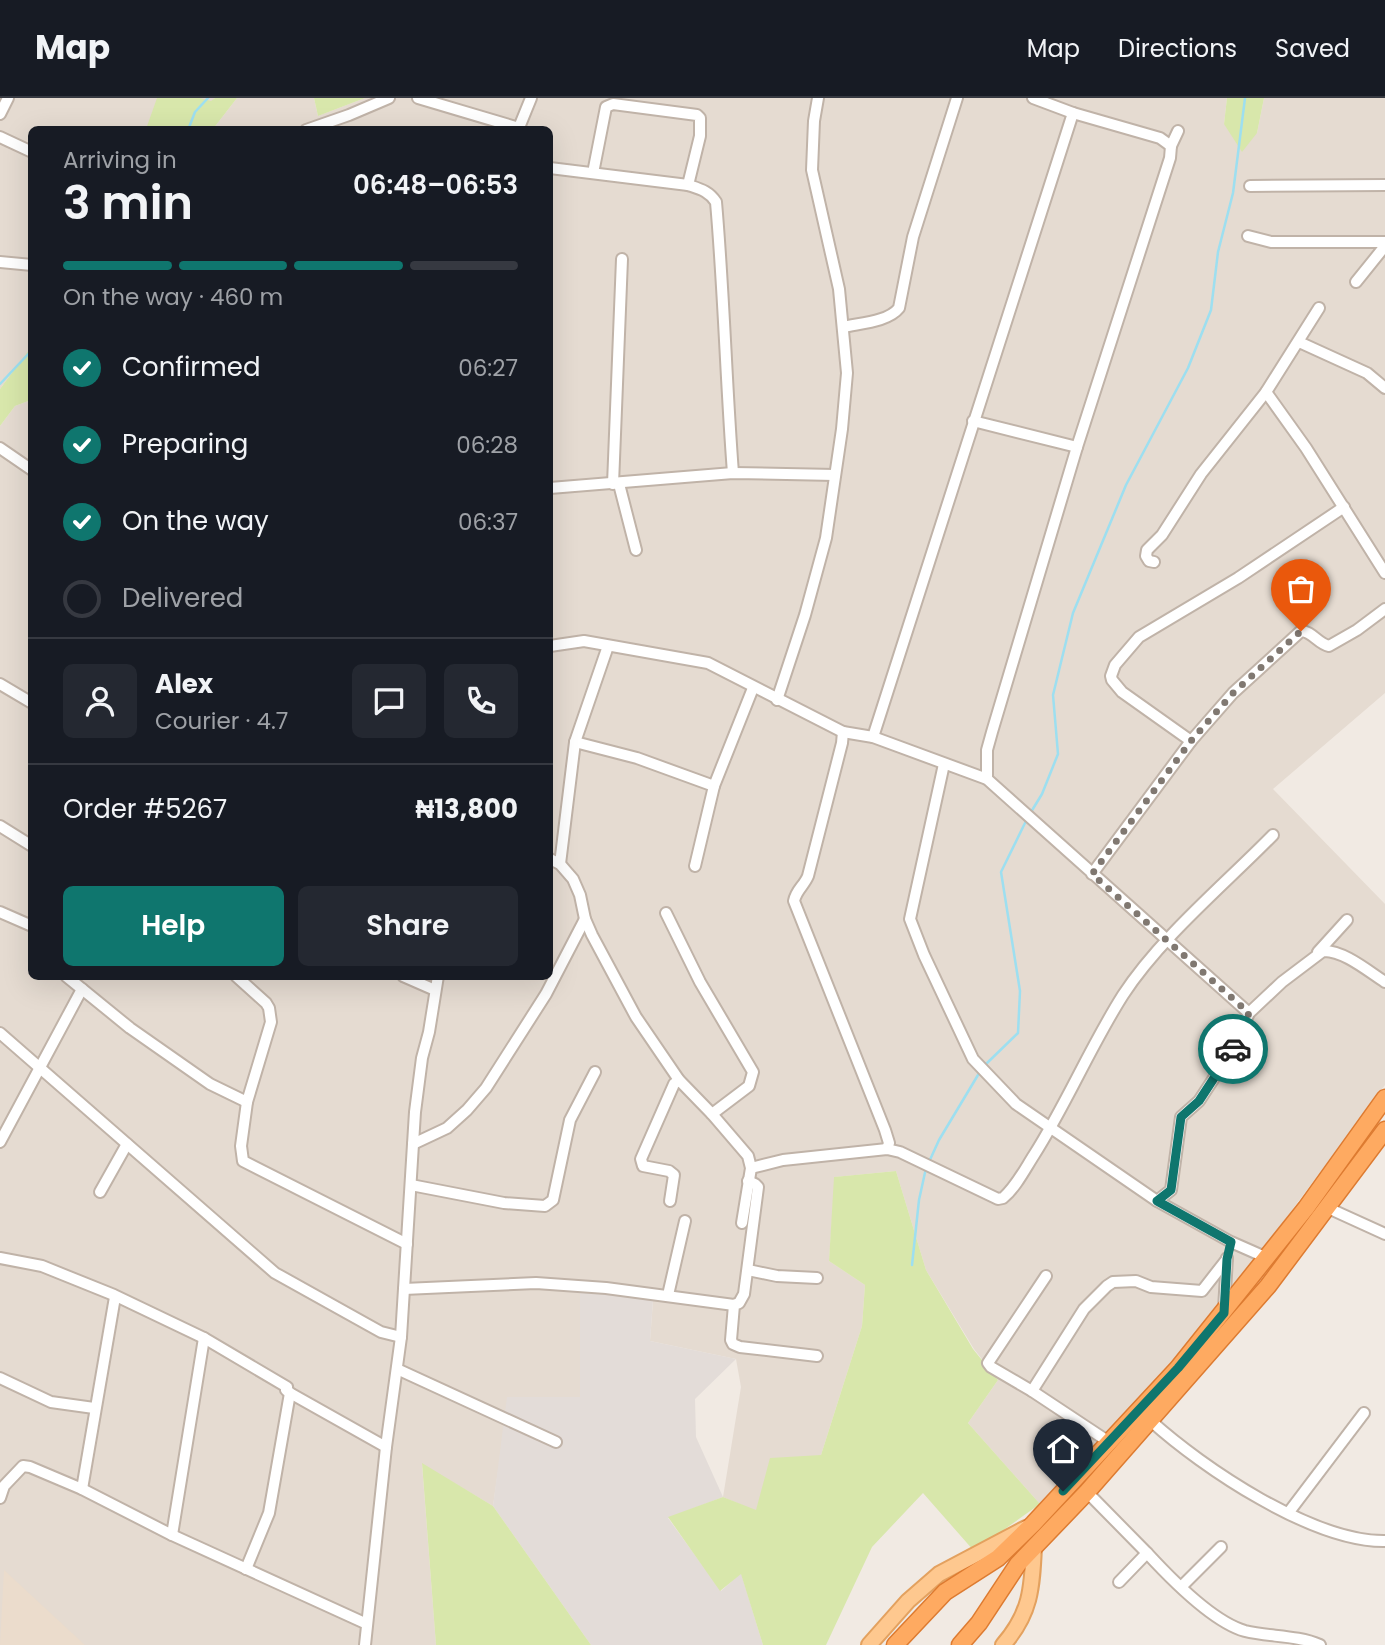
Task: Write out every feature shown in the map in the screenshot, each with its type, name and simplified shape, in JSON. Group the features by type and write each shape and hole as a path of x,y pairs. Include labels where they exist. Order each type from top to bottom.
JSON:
{"highway":[{"path":"895,1645 945,1592 998,1558 1033,1524 1178,1368 1306,1208 1385,1098"},
{"path":"960,1645 979,1623 1018,1564 1152,1421 1268,1286 1385,1130"}],"main road":[{"path":"869,1645 908,1601 939,1574 1033,1524"},
{"path":"1003,1645 1017,1629 1032,1592 1034,1547"}],"street":[{"path":"0,114 8,98"},
{"path":"317,126 389,98"},
{"path":"418,98 509,126"},
{"path":"520,126 531,98"},
{"path":"777,700 805,615 826,538 847,373 839,289 812,170 818,98"},
{"path":"843,327 884,317 895,313 899,308 913,237 957,98"},
{"path":"1033,98 1073,113 1160,138 1171,146"},
{"path":"593,173 606,107 613,104 700,118 700,136 688,185"},
{"path":"873,737 1073,113"},
{"path":"987,779 987,750 1077,447 1170,158 1171,146 1178,131"},
{"path":"0,136 28,150"},
{"path":"553,168 688,185 712,195 716,202 725,307 725,371 733,473"},
{"path":"1250,186 1385,185"},
{"path":"1248,236 1271,243 1385,244"},
{"path":"1356,282 1385,244"},
{"path":"622,259 616,484 636,550"},
{"path":"0,262 28,265"},
{"path":"1154,562 1149,561 1146,556 1147,550 1162,535 1201,474 1266,393 1319,308"},
{"path":"1299,342 1367,373 1385,388"},
{"path":"1266,393 1306,448 1385,573"},
{"path":"973,421 1077,447"},
{"path":"0,448 28,467"},
{"path":"553,488 733,473 835,475"},
{"path":"1191,741 1122,692 1112,680 1115,665 1139,637 1238,578 1344,508"},
{"path":"1092,874 1191,741 1233,693 1301,631 1306,631 1323,645 1329,646 1385,610"},
{"path":"553,646 584,641 708,663 843,732 873,737 987,779 1249,1013"},
{"path":"608,646 575,742 555,862 577,887 585,919 636,1017 679,1080 743,1148 750,1161 741,1223"},
{"path":"0,684 28,701"},
{"path":"695,866 714,786 753,688"},
{"path":"843,732 808,876 806,882 796,891 794,901 885,1130 889,1143 887,1149"},
{"path":"575,742 637,758 714,786"},
{"path":"944,764 911,919 924,955 980,1068 1016,1104 1157,1201 1265,1258"},
{"path":"0,826 28,843"},
{"path":"751,1168 783,1160 887,1149 927,1164 998,1199 1003,1198 1025,1170 1051,1128 1091,1048 1118,1004 1166,939 1273,835"},
{"path":"0,912 28,924"},
{"path":"666,913 700,982 753,1072 749,1086 712,1114"},
{"path":"553,979 585,919"},
{"path":"1157,1201 1171,1190 1181,1117 1199,1101 1234,1046 1249,1013 1315,955 1346,920"},
{"path":"1315,955 1330,950 1385,982"},
{"path":"71,980 130,1028 210,1084 247,1102"},
{"path":"240,980 265,1003 271,1016 264,1051 247,1102 241,1146 243,1161 407,1244"},
{"path":"412,980 435,990"},
{"path":"365,1645 386,1447 401,1337 413,1144 422,1058 437,980"},
{"path":"413,1144 447,1128 486,1088 552,980"},
{"path":"0,1142 82,989"},
{"path":"0,1033 275,1273 372,1327 401,1337"},
{"path":"411,1185 504,1203 545,1206 553,1200 570,1120 595,1072"},
{"path":"670,1201 674,1175 669,1171 643,1166 641,1159 674,1084 679,1080"},
{"path":"100,1192 127,1144"},
{"path":"404,1289 536,1283 668,1295 734,1305 742,1299 748,1270 758,1187 748,1181"},
{"path":"1328,1208 1385,1234"},
{"path":"668,1295 685,1222"},
{"path":"1224,1313 1227,1259 1231,1242"},
{"path":"0,1258 42,1266 204,1338 287,1387 286,1390 290,1393 386,1447"},
{"path":"1032,1391 1084,1309 1107,1286 1113,1282 1136,1281 1151,1287 1202,1292 1227,1259"},
{"path":"748,1270 777,1276 817,1278"},
{"path":"1046,1276 988,1363 990,1367 1109,1442"},
{"path":"82,1489 115,1297"},
{"path":"734,1305 731,1340 733,1344 817,1356"},
{"path":"172,1535 204,1338"},
{"path":"397,1369 556,1442"},
{"path":"0,1378 51,1402 94,1408"},
{"path":"246,1569 269,1513 290,1393"},
{"path":"1289,1512 1364,1413"},
{"path":"1152,1421 1180,1447 1258,1497 1338,1535 1385,1541"},
{"path":"0,1498 2,1484 23,1466 82,1489 172,1535 367,1624"},
{"path":"1087,1492 1217,1618 1244,1630 1320,1645"},
{"path":"1182,1586 1222,1547"},
{"path":"1119,1581 1147,1553"}],"shaded area":[{"path":"0,98 215,98 182,126 28,126 28,351 0,389"},
{"path":"237,98 314,98 318,116 365,98 1227,98 1224,124 1257,133 1264,98 1385,98 1385,693 1273,789 1385,904 1385,1085 1114,1449 1040,1504 968,1423 998,1380 974,1349 926,1270 896,1171 835,1177 829,1261 865,1285 862,1326 821,1455 756,1511 723,1497 741,1387 736,1359 650,1341 653,1301 580,1291 580,1397 506,1416 493,1506 422,1464 436,1645 0,1645 0,426 15,406 28,401 28,980 553,980 553,126 215,126"},
{"path":"580,1290 653,1300 650,1341 736,1359 695,1399 696,1437 723,1497 668,1518 721,1591 741,1573 763,1645 591,1645 493,1506 507,1397 580,1397"},
{"path":"4,1570 85,1645 0,1645"}],"green space":[{"path":"157,98 200,98 211,101 215,98 237,98 215,126 147,126"},
{"path":"314,98 365,98 318,116"},
{"path":"1227,98 1264,98 1257,133 1242,152 1224,124"},
{"path":"28,351 28,401 15,406 0,426 0,389"},
{"path":"896,1171 926,1270 973,1349 998,1380 968,1423 1040,1504 974,1551 923,1493 872,1547 826,1645 763,1645 741,1574 720,1591 668,1517 723,1497 756,1510 770,1458 821,1455 862,1326 865,1285 829,1261 834,1177"},
{"path":"422,1463 493,1506 591,1645 436,1645"}],"waterway":[{"path":"190,126 195,112 208,98"},
{"path":"1031,812 1042,794 1058,754 1053,695 1073,613 1126,485 1188,368 1211,310 1218,252 1233,193 1245,98"},
{"path":"0,384 28,354"},
{"path":"985,1065 1018,1033 1020,991 1001,872 1026,821"},
{"path":"929,1162 939,1140 981,1070"},
{"path":"912,1265 919,1200 926,1168"}],"way so far":[{"path":"1233,1049 1249,1013 1092,874 1191,741 1233,693 1301,631"}],"route":[{"path":"1063,1491 1178,1368 1224,1313 1227,1259 1231,1242 1157,1201 1171,1190 1181,1117 1199,1101 1233,1049"}]}
